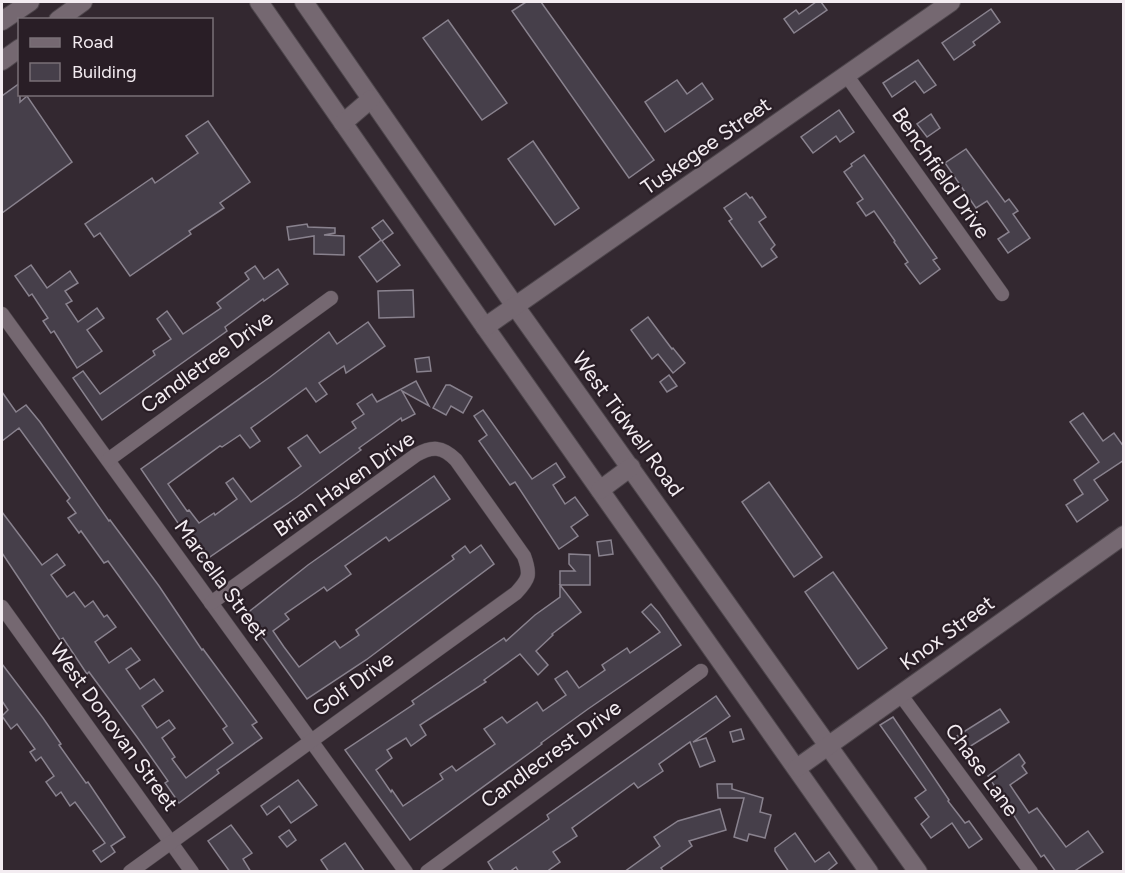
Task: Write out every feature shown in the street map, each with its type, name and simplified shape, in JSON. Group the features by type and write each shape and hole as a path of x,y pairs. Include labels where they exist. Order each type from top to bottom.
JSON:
{"main road":[{"path":"2,21 30,2"},
{"path":"61,18 83,2"},
{"path":"259,2 869,872"},
{"name":"West Tidwell Road","path":"304,2 515,306 918,872"},
{"name":"Tuskegee Street","path":"485,327 951,2"},
{"path":"342,123 371,99"},
{"path":"600,490 631,467"},
{"name":"Knox Street","path":"797,768 1124,535"}],"street":[{"name":"Benchfield Drive","path":"847,76 1002,294"},
{"name":"Candletree Drive","path":"108,460 331,298"},
{"name":"Marcella Street","path":"3,320 108,460 406,872"},
{"name":"Brian Haven Drive","path":"211,603 426,449 436,447 447,451 488,505"},
{"name":"Golf Drive","path":"130,872 516,594 527,582 529,569 524,556 488,505"},
{"name":"West Donovan Street","path":"2,607 192,872"},
{"name":"Candlecrest Drive","path":"427,872 700,671"},
{"name":"Chase Lane","path":"900,694 1030,872"}],"building":[{"path":"526,2 541,2 654,160 629,178 512,11"},
{"path":"816,2 821,2 827,10 794,33 784,19 796,10 799,14"},
{"path":"991,9 1000,22 973,42 975,45 954,60 942,43"},
{"path":"448,20 507,103 482,120 423,38"},
{"path":"918,60 936,85 924,93 915,81 892,97 883,83"},
{"path":"677,80 687,94 702,83 713,99 665,132 645,102"},
{"path":"18,84 20,102 27,96 72,162 2,213 2,96"},
{"path":"839,110 854,132 840,142 836,136 813,153 801,137"},
{"path":"931,114 940,128 927,137 917,124"},
{"path":"208,121 250,182 220,203 224,208 189,231 191,234 130,276 100,233 94,237 85,224 152,178 155,183 198,153 186,136"},
{"path":"533,141 579,208 555,225 508,159"},
{"path":"966,149 1005,202 1009,199 1018,211 1013,214 1030,238 1008,253 998,239 1009,232 987,201 976,208 945,163"},
{"path":"864,155 937,258 933,260 940,269 920,284 905,264 908,262 874,211 866,216 857,203 863,199 844,172"},
{"path":"746,193 750,198 752,197 766,217 759,222 775,245 771,249 777,257 762,267 729,221 732,219 724,208"},
{"path":"383,220 393,233 382,241 400,265 377,282 359,257 381,240 372,228"},
{"path":"307,224 308,227 335,228 335,233 324,235 344,236 344,255 314,254 314,236 289,240 287,227"},
{"path":"31,265 47,288 70,271 78,283 65,291 72,301 66,304 78,322 97,308 104,318 87,330 102,351 77,368 54,331 51,333 43,321 48,318 32,294 29,296 15,276"},
{"path":"255,266 264,279 278,269 288,284 264,301 263,299 225,327 227,331 102,420 73,378 83,371 100,394 155,355 153,351 171,339 157,319 167,311 183,334 221,308 217,303 249,279 245,273"},
{"path":"413,290 414,317 379,318 378,291"},
{"path":"648,317 685,363 673,373 658,354 652,359 631,330"},
{"path":"368,322 385,346 346,373 344,366 319,383 327,394 316,402 306,388 251,428 260,441 250,448 240,435 222,447 220,446 168,484 187,511 189,510 199,523 214,513 215,515 237,499 226,483 233,478 251,502 301,466 288,448 307,435 320,453 356,428 352,422 364,414 357,404 372,394 377,402 416,381 429,406 402,391 415,414 402,421 401,418 297,497 204,561 141,469 329,332 337,344"},
{"path":"429,357 431,371 417,372 415,359"},
{"path":"669,375 677,386 667,392 660,382"},
{"path":"446,385 472,397 463,413 451,406 446,415 433,408"},
{"path":"2,392 16,412 26,405 40,422 109,521 159,586 202,650 257,722 252,725 262,738 217,770 219,773 179,803 165,783 168,781 137,737 89,672 87,674 63,638 60,640 2,553 2,512 42,565 57,554 65,565 51,575 67,597 74,592 85,607 93,601 104,617 107,615 116,627 95,642 109,663 131,648 140,660 126,669 140,689 154,679 163,691 142,706 157,728 169,720 175,728 162,738 175,757 172,759 186,778 233,743 223,729 227,726 108,561 104,563 81,531 79,533 68,518 76,513 67,501 70,498 19,428 2,441"},
{"path":"483,410 532,479 556,463 565,477 553,485 565,504 575,497 588,515 571,527 578,536 559,549 515,482 510,485 479,441 487,435 474,416"},
{"path":"1083,413 1103,441 1114,433 1124,447 1124,460 1094,480 1108,500 1077,522 1066,505 1083,494 1074,480 1099,462 1070,422"},
{"path":"434,476 450,499 389,541 386,537 345,566 351,574 327,591 324,587 285,614 289,619 273,631 299,667 335,641 340,648 359,635 356,630 454,559 452,556 465,546 470,553 481,545 494,564 366,660 307,699 246,614 308,565"},
{"path":"769,482 822,557 794,577 742,502"},
{"path":"611,540 613,554 599,556 597,542"},
{"path":"569,554 590,555 590,585 560,585 560,571 575,571 569,564"},
{"path":"833,572 887,648 858,669 805,592"},
{"path":"560,585 581,612 552,634 536,651 548,665 538,675 520,654 484,680 486,682 420,725 426,735 411,746 406,738 387,750 392,758 376,770 403,806 443,779 440,774 452,766 456,771 495,744 484,729 502,717 507,723 537,702 543,711 566,695 555,679 567,671 579,688 605,670 602,665 627,648 630,653 660,632 642,612 651,604 681,645 588,709 410,840 345,750 414,704 412,701 504,638 506,641 535,615 560,597"},
{"path":"2,664 43,718 61,744 59,745 86,783 88,782 125,837 111,846 115,852 101,862 93,851 105,843 75,802 70,806 61,792 56,796 46,782 54,776 41,757 36,761 30,752 35,749 17,724 11,729 2,716 8,710 2,701"},
{"path":"716,696 730,716 693,742 706,738 715,761 700,767 690,742 659,764 663,771 638,788 634,783 572,828 577,836 553,852 560,862 546,872 519,872 516,867 509,872 494,872 488,862 549,819 547,815"},
{"path":"1000,709 1009,722 966,749 957,736"},
{"path":"893,717 948,801 965,823 969,821 982,839 969,848 952,823 931,838 921,824 929,817 915,798 926,790 880,725"},
{"path":"741,729 744,739 733,742 730,732"},
{"path":"1019,754 1025,763 1022,766 1027,773 1010,785 1029,813 1037,808 1066,847 1088,831 1103,852 1073,872 1056,872 1044,855 1041,857 988,776"},
{"path":"298,780 317,805 291,823 279,806 267,815 261,806"},
{"path":"717,784 732,784 732,789 763,798 760,812 771,815 765,838 749,834 747,841 734,837 744,798 718,798"},
{"path":"720,809 726,830 689,841 692,846 661,868 664,872 624,872 660,846 654,837 678,821"},
{"path":"231,825 252,853 243,859 251,872 230,872 208,841"},
{"path":"289,830 296,840 287,847 279,837"},
{"path":"795,833 815,862 829,852 837,863 826,872 789,872 775,848"},
{"path":"345,843 365,872 329,872 321,860"}]}
